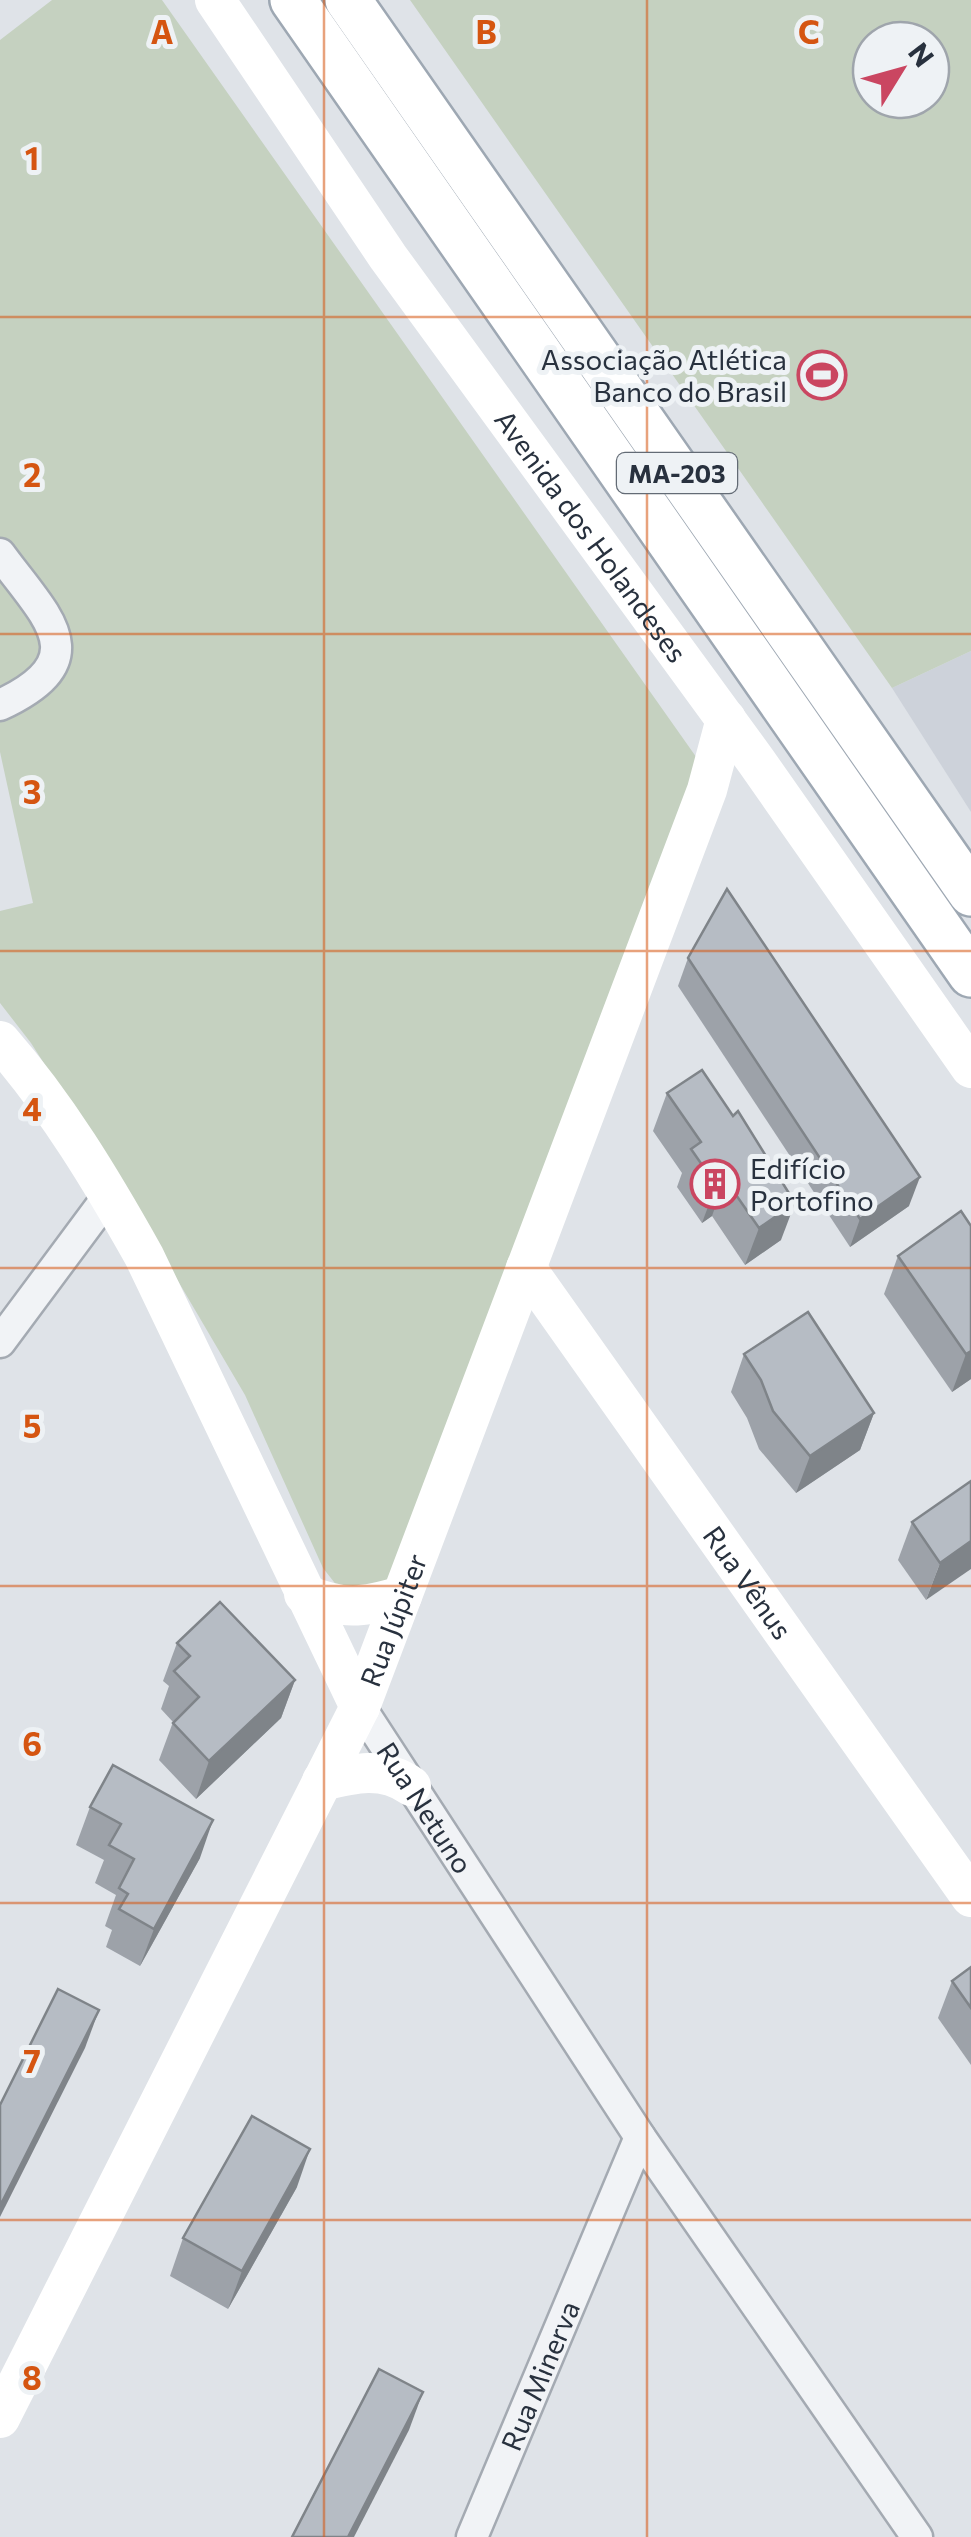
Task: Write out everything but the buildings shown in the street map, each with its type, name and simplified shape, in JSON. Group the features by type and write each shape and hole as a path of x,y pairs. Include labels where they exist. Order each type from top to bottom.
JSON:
{"main road":[{"name":"MA-203","path":"348,0 971,893"},
{"name":"Avenida dos Holandeses","path":"290,3 971,974"}],"street":[{"name":"Avenida dos Holandeses","path":"215,0 388,257 726,718 971,1068"},
{"path":"0,554 53,628 58,650 55,664 40,680 0,704"},
{"path":"707,790 728,773 756,762 783,760 810,743 823,730 837,701"},
{"name":"Rua Júpiter","path":"0,2418 360,1707 707,790 726,718"},
{"name":"Rua Netuno","path":"0,1041 110,1194 168,1304 360,1707 640,2137 917,2537"},
{"path":"0,1342 110,1194"},
{"name":"Rua Vênus","path":"526,1268 971,1896"},
{"path":"304,1594 332,1606 356,1607 402,1596"},
{"path":"322,1781 356,1772 374,1772 398,1776 411,1786"},
{"name":"Rua Minerva","path":"472,2537 640,2137"},
{"path":"608,2212 624,2197 646,2186 678,2192"}],"shaded area":[{"path":"971,651 971,812 892,688"}],"green space":[{"path":"52,0 162,0 699,761 389,1590 341,1591 323,1568 245,1395 121,1184 31,1043 0,1003 0,911 33,903 0,752 0,40"},
{"name":"Associação Atlética Banco do Brasil","path":"410,0 971,0 971,651 892,688"}],"place":[{"name":"Associação Atlética Banco do Brasil","path":"822,375"},
{"name":"Edifício Portofino","path":"715,1184"}]}
